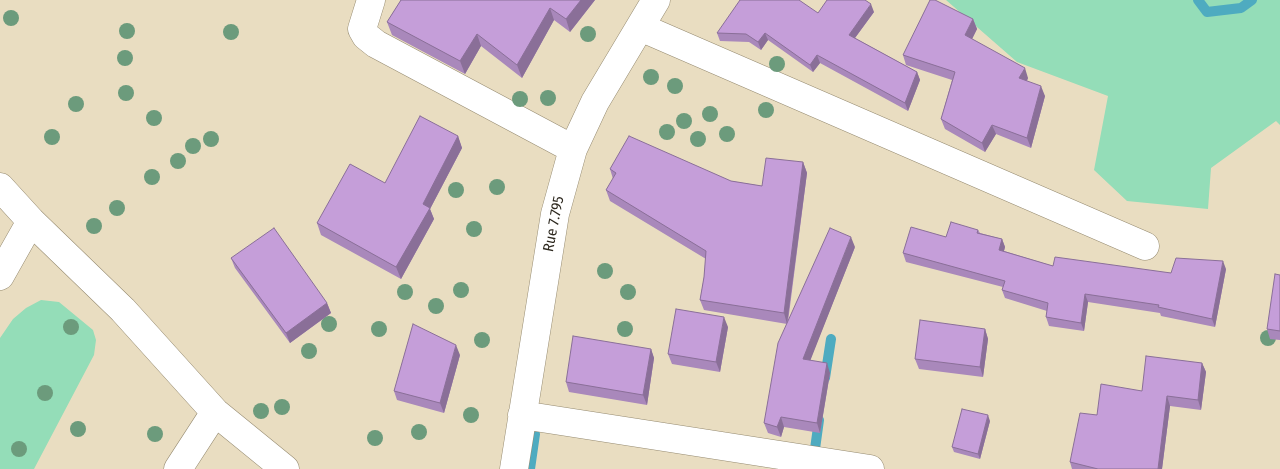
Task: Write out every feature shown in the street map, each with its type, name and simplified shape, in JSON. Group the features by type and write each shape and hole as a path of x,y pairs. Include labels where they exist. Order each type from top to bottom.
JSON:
{"street":[{"path":"371,0 362,29 366,36 376,44 573,149"},
{"name":"Rue 7.795","path":"514,469 555,214 573,149 594,102 656,0"},
{"path":"640,27 1145,246"},
{"path":"0,187 31,221 123,310 215,412 284,469"},
{"path":"0,276 31,221"},
{"path":"178,469 215,412"},
{"path":"522,415 870,469"}],"green space":[{"path":"946,0 1280,0 1280,125 1276,121 1211,168 1208,209 1127,201 1094,170 1108,96 1017,62"},
{"path":"41,300 59,302 93,330 96,340 94,355 34,469 0,469 0,338 13,319 26,308"}],"building":[{"path":"401,0 581,0 566,19 550,8 517,65 477,34 460,61 387,22"},
{"path":"740,0 799,0 818,13 827,0 865,0 871,4 849,35 917,72 905,103 817,55 810,65 765,33 758,42 746,34 717,33"},
{"path":"930,0 935,0 973,19 965,35 1025,68 1019,78 1041,86 1027,138 992,125 982,143 941,119 955,72 903,55"},
{"path":"420,116 458,136 423,204 430,208 396,267 317,223 350,164 385,183"},
{"path":"629,136 731,181 762,186 766,158 803,162 784,313 700,300 706,251 606,190 616,173 610,169"},
{"path":"951,222 978,230 977,233 1002,239 999,250 1053,266 1055,257 1171,273 1176,258 1223,261 1212,319 1158,307 1159,305 1085,294 1081,323 1046,317 1048,303 1002,290 1005,281 903,253 911,227 946,237"},
{"path":"274,228 327,303 286,333 231,258"},
{"path":"830,228 851,237 803,359 827,363 817,423 781,417 777,427 764,423 778,343"},
{"path":"1275,274 1280,275 1280,331 1267,329"},
{"path":"676,309 724,317 716,362 668,354"},
{"path":"920,320 985,329 980,367 915,359"},
{"path":"413,324 456,345 440,403 394,391"},
{"path":"573,336 651,349 643,395 566,382"},
{"path":"1146,356 1202,363 1198,400 1167,396 1158,469 1098,469 1070,462 1080,413 1097,415 1101,384 1142,391"},
{"path":"962,409 988,415 978,454 952,447"}],"waterway":[{"path":"1198,0 1207,12 1241,8 1252,0"},
{"path":"825,378 831,339"},
{"path":"814,456 819,420"},
{"path":"530,469 535,434"}]}
